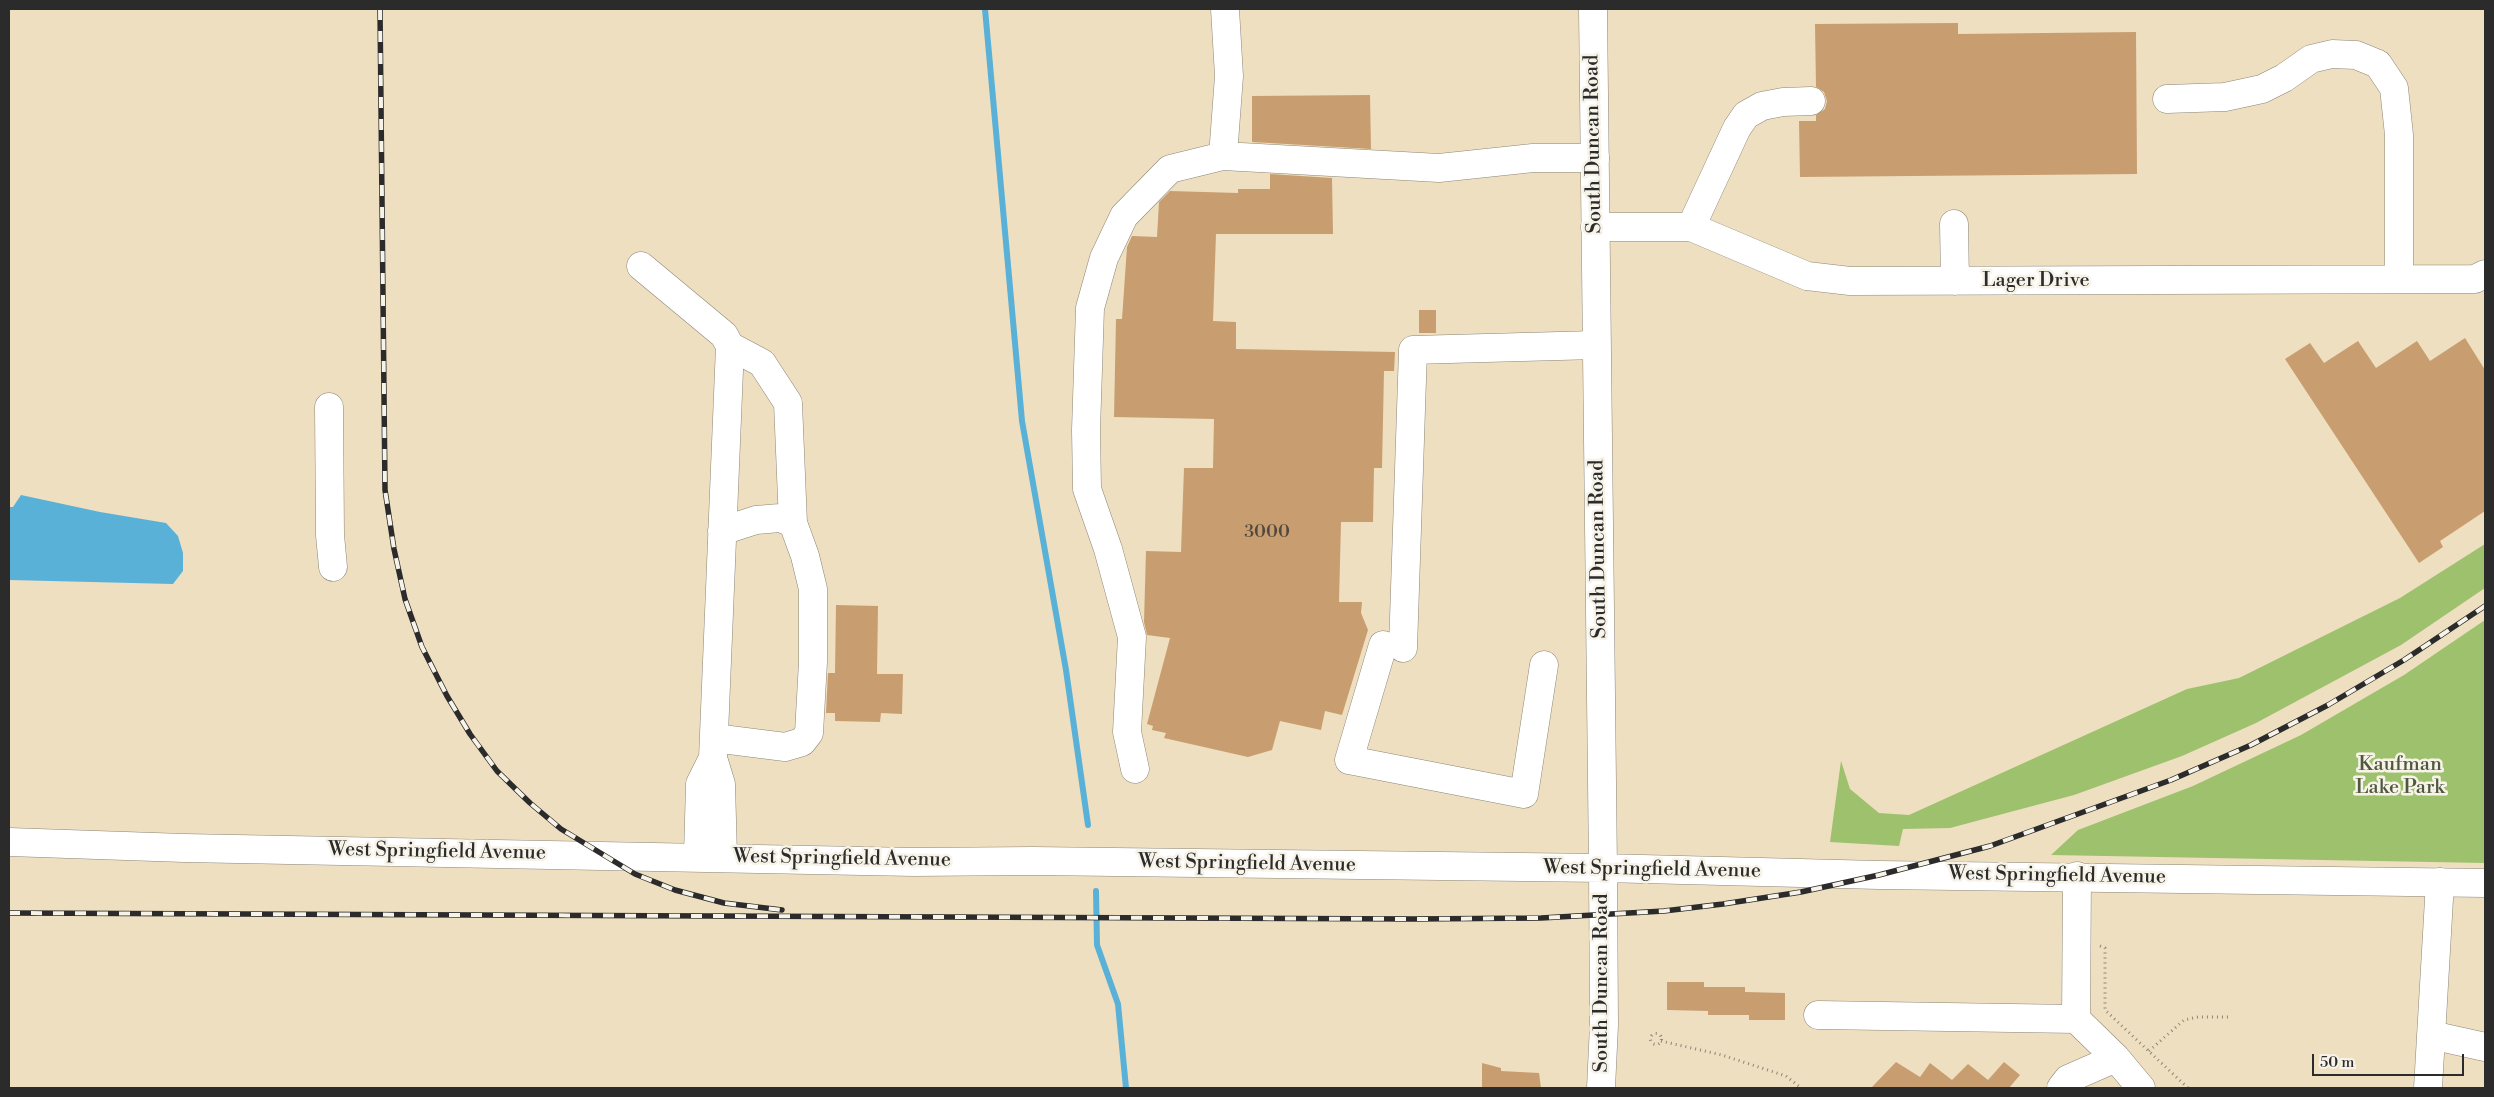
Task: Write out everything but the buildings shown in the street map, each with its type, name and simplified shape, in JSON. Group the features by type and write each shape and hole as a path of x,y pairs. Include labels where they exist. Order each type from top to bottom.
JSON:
{"main road":[{"path":"1223,156 1229,76 1224,9"},
{"name":"South Duncan Road","path":"1593,9 1603,868 1604,1025 1601,1088"},
{"path":"2167,99 2225,97 2262,89 2284,78 2311,59 2332,54 2356,55 2378,64 2394,88 2399,135 2399,279"},
{"path":"1691,227 1737,128 1746,115 1762,106 1783,102 1811,101"},
{"path":"1135,769 1127,732 1132,637 1108,549 1087,489 1086,430 1090,308 1104,258 1124,216 1170,169 1223,156 1439,168 1533,158 1595,158"},
{"path":"1954,224 1955,281"},
{"name":"Lager Drive","path":"1595,227 1691,227 1807,276 1850,281 2474,279 2485,274"},
{"path":"641,266 724,335 730,346 713,748 721,784 710,857"},
{"path":"1544,665 1524,794 1349,760 1393,647 1413,350 1596,345"},
{"path":"713,748 785,747 802,742 809,733 812,662 812,589 805,556 793,523 788,403 762,363 730,346"},
{"path":"329,407 330,535 334,567"},
{"path":"722,530 756,520 780,518 793,523"},
{"name":"West Springfield Avenue","path":"9,842 184,848 914,862 1034,861 1603,868 1870,875 2077,876 2485,883"},
{"path":"2076,1019 2077,876"},
{"path":"2428,1088 2440,882"},
{"path":"1818,1015 2076,1019 2116,1058 2141,1088"},
{"path":"2431,1035 2485,1048"},
{"path":"2061,1088 2068,1079 2116,1058"}],"path":[{"path":"2099,939 2099,946 2105,948 2105,1010 2188,1088"},
{"path":"2148,1051 2184,1020 2198,1017 2231,1017"},
{"path":"1661,1040 1722,1055 1786,1076 1801,1088"}],"green space":[{"path":"2485,544 2485,588 2401,645 2256,723 2182,756 2074,795 1950,828 1903,829 1899,846 1830,842 1841,761 1850,789 1879,813 1909,815 2187,689 2239,678 2400,598"},
{"name":"Kaufman Lake Park","path":"2485,620 2485,863 2051,855 2078,830 2193,786 2301,735 2404,675"}],"water":[{"path":"21,495 100,512 166,523 178,536 183,553 183,571 173,584 9,580 9,507 13,507"}],"waterway":[{"path":"985,9 1022,421 1066,670 1088,825"},
{"path":"1096,891 1097,945 1118,1004 1126,1088"}],"railway":[{"path":"380,9 385,490 394,549 405,599 422,647 447,696 470,734 497,771 530,803 561,829 635,874 675,890 724,903 782,910"},
{"path":"9,913 1414,919 1541,918 1664,911 1723,904 1801,892 1879,875 1990,846 2171,780 2251,745 2328,705 2404,660 2485,606"}]}
